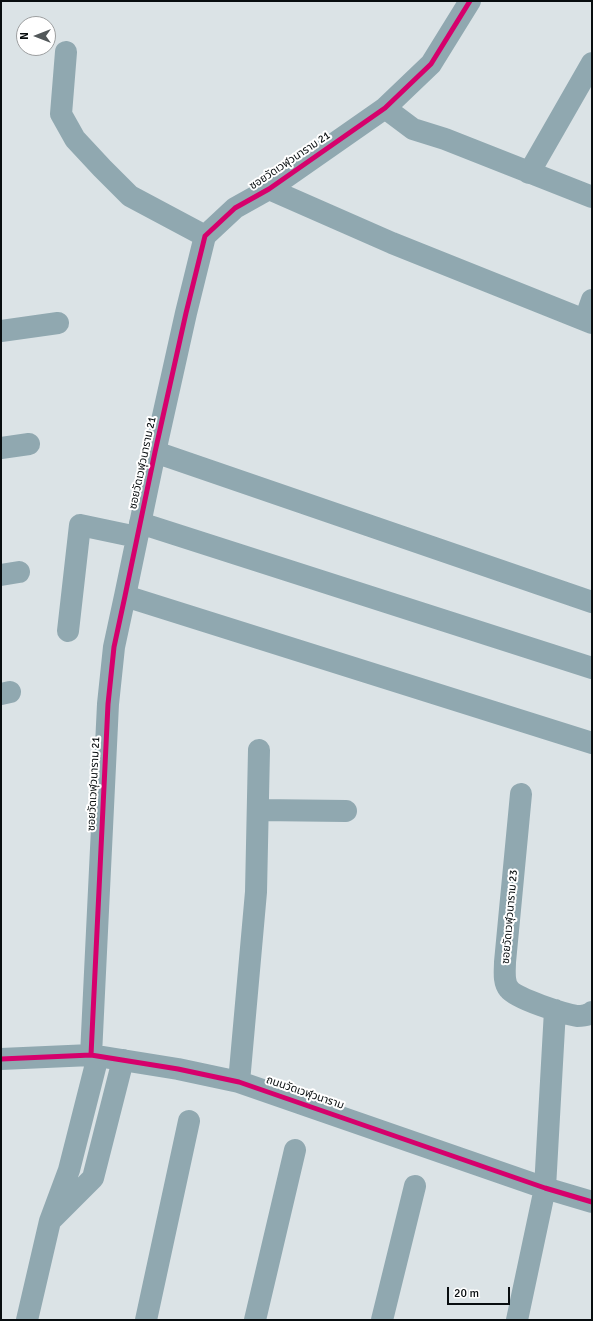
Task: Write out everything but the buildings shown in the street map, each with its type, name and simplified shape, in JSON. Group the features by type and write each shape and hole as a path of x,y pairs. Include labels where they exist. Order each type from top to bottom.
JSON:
{"street":[{"name":"ซอยวัดเวฬุวนาราม 21","path":"27,1320 50,1221 69,1170 95,1055 108,704 114,647 155,452 205,236 235,208 269,189 385,108 431,64 469,2"},
{"path":"66,52 61,114 75,139 130,196 205,236"},
{"path":"529,173 592,63"},
{"path":"385,108 413,129 445,139 592,197"},
{"path":"269,189 392,244 588,322 592,300"},
{"path":"1,331 58,323"},
{"path":"1,448 29,444"},
{"path":"155,452 592,602"},
{"path":"68,631 80,525 138,530 592,668"},
{"path":"125,596 592,743"},
{"path":"239,1082 256,892 259,750"},
{"name":"ซอยวัดเวฬุวนาราม 23","path":"522,794 504,976 509,989 520,997 555,1010 578,1016 590,1014 592,1012"},
{"path":"258,810 346,811"},
{"path":"517,1320 545,1188 555,1010"},
{"name":"ถนนวัดเวฬุวนาราม","path":"1,1060 95,1055 178,1069 239,1082 545,1188 592,1202"},
{"path":"50,1221 93,1178 123,1060"},
{"path":"146,1320 189,1121"},
{"path":"255,1320 295,1150"},
{"path":"382,1320 415,1186"}],"cycle path":[{"path":"91,1055 108,704 114,647 155,452 205,236 235,208 269,189 385,108 431,64 470,1"},
{"path":"1,1059 91,1055 178,1069 239,1082 545,1188 592,1202"}]}
